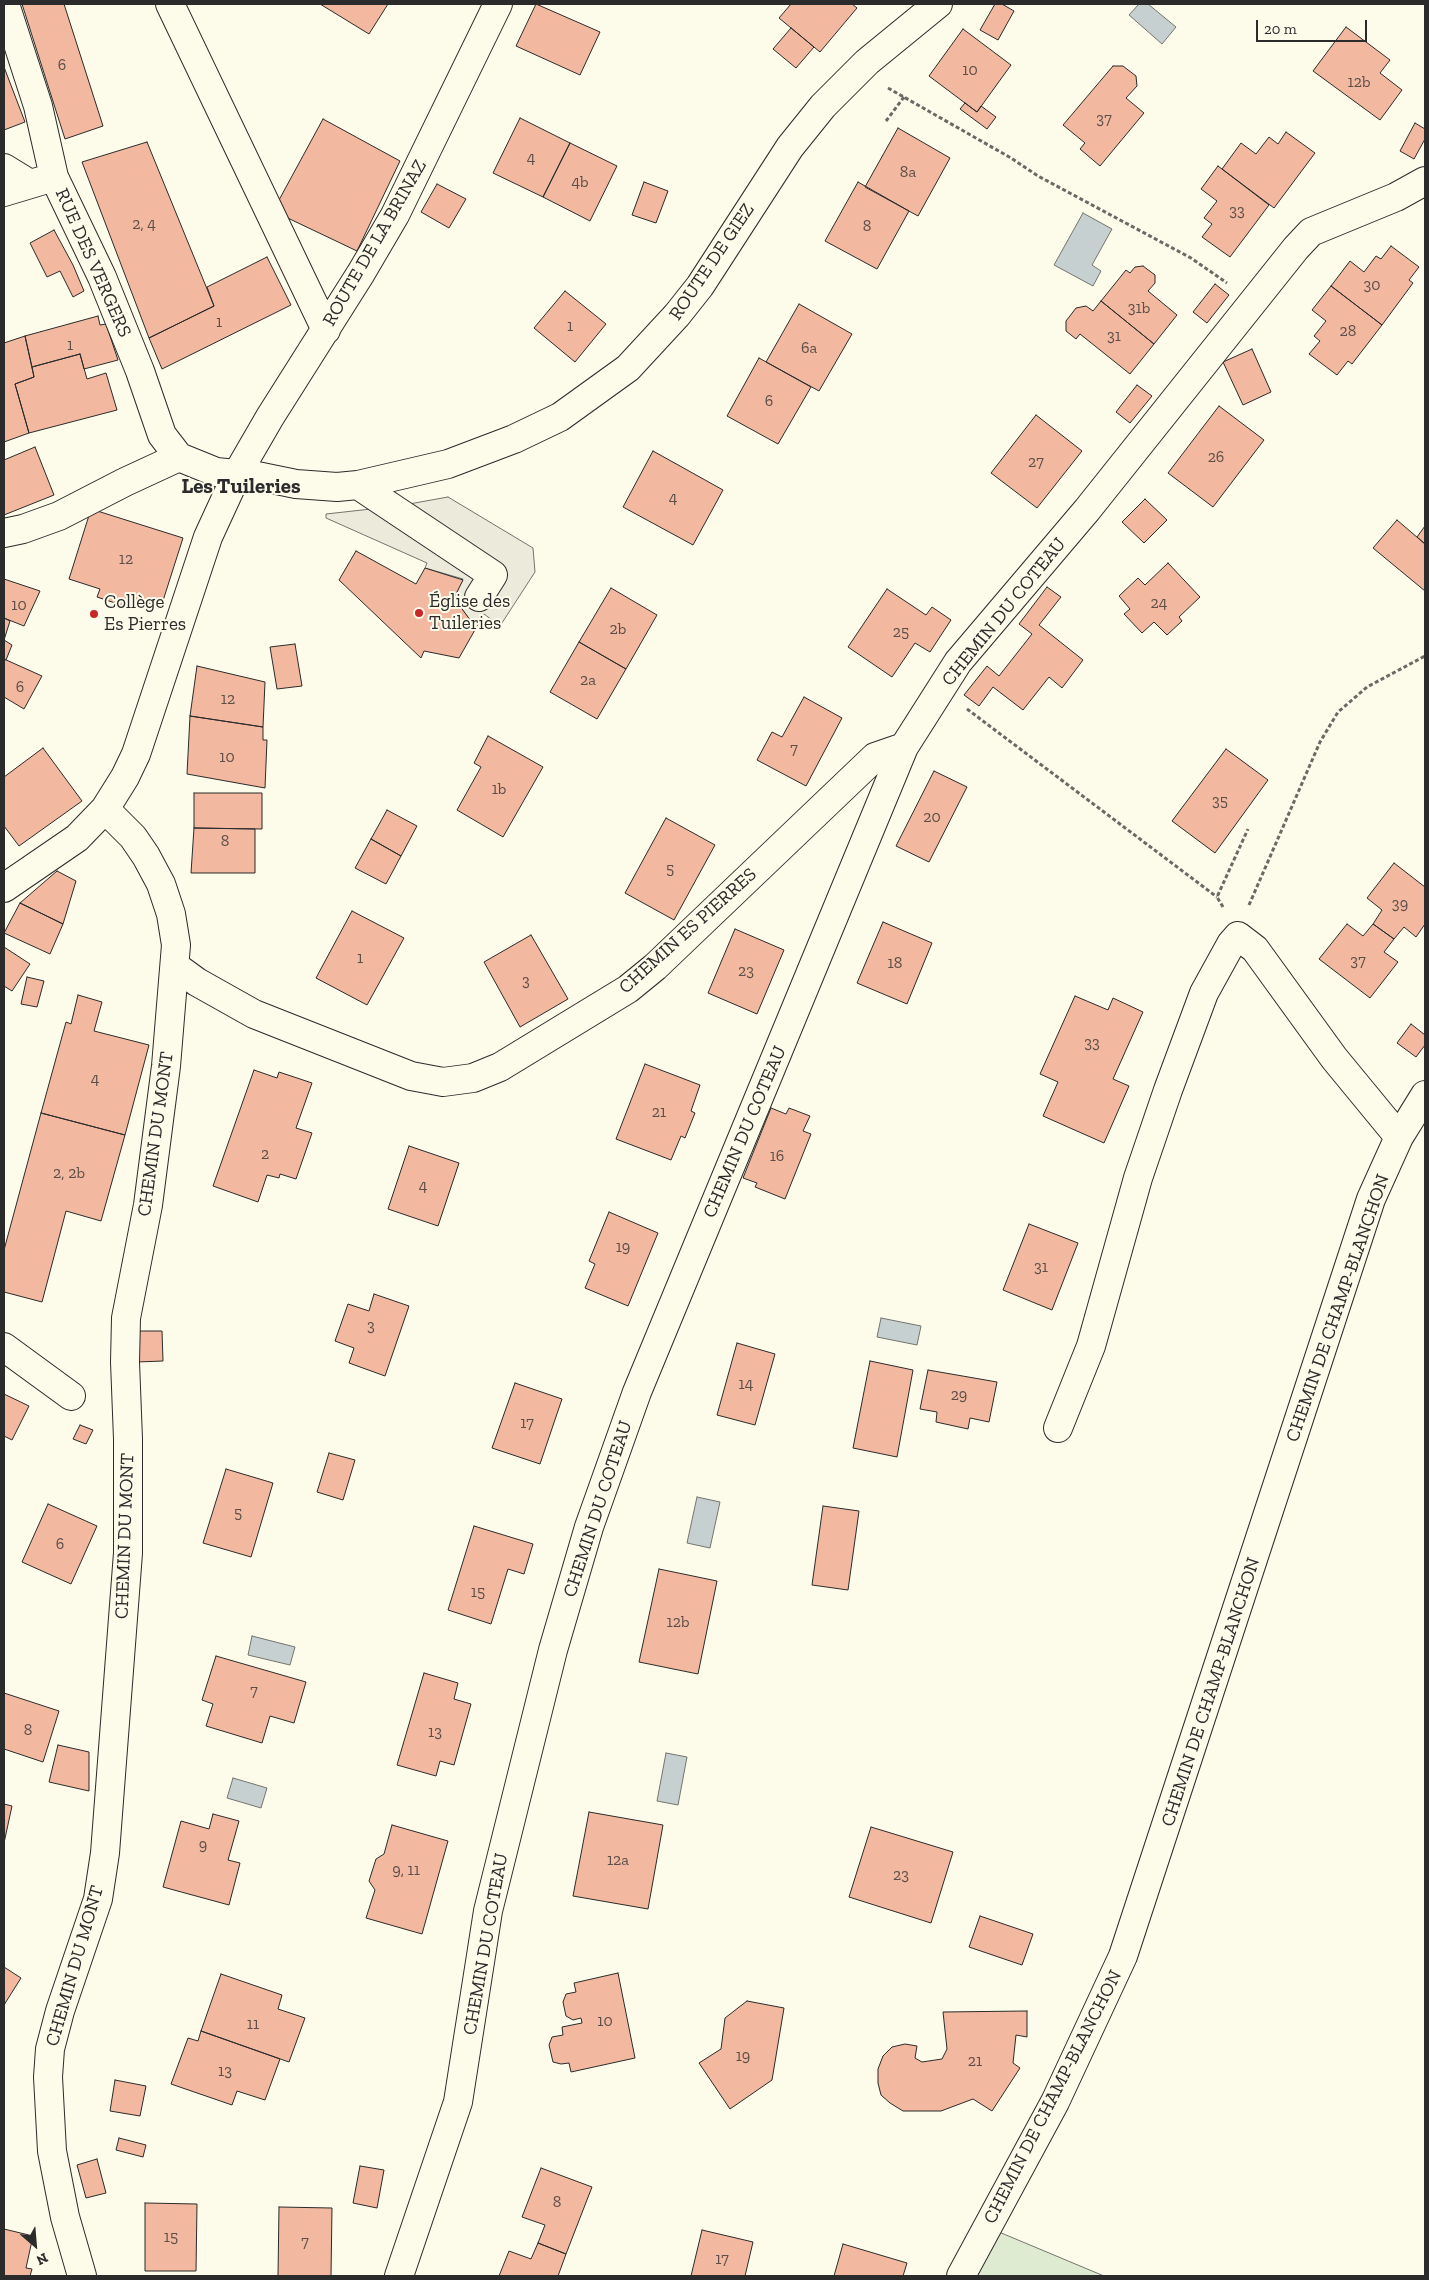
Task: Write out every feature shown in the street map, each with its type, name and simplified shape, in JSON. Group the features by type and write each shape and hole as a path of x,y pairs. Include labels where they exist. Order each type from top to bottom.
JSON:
{"street":[{"name":"RUE DES VERGERS","path":"5,4 38,106 42,180 102,277 140,371 162,435 179,457"},
{"path":"170,4 326,330"},
{"name":"ROUTE DE LA BRINAZ","path":"4,888 77,838 104,809 126,777 136,754 208,537 237,474 395,215 498,4"},
{"name":"ROUTE DE GIEZ","path":"237,474 296,484 337,487 358,485 448,464 514,439 560,417 628,368 677,315 700,286 785,154 823,106 867,62 938,4"},
{"path":"4,168 42,180"},
{"path":"4,192 42,180"},
{"name":"CHEMIN DU COTEAU","path":"399,2276 458,2102 488,1911 552,1650 589,1527 637,1392 904,747 958,662 1087,510 1278,268 1311,232 1396,197 1425,181"},
{"path":"4,533 23,529 59,516 179,457 216,472 237,474"},
{"path":"358,485 494,575 479,597"},
{"name":"CHEMIN ES PIERRES","path":"175,966 198,982 254,1014 411,1076 443,1082 473,1078 500,1067 628,989 655,966 875,757 904,747"},
{"name":"CHEMIN DU MONT","path":"82,2276 65,2217 52,2151 48,2077 50,2048 60,2011 98,1899 105,1854 128,1552 128,1439 124,1362 126,1318 148,1205 166,1066 176,945 171,914 161,884 133,837 104,809"},
{"path":"1058,1428 1092,1346 1138,1178 1175,1072 1204,993 1238,936 1255,949 1334,1058 1399,1137"},
{"name":"CHEMIN DE CHAMP-BLANCHON","path":"961,2276 1055,2102 1124,1956 1371,1199 1399,1137 1425,1095"},
{"path":"4,1347 72,1396"}],"path":[{"path":"885,86 1011,158 1038,176 1191,258 1226,282 1249,304"},
{"path":"886,121 904,97"},
{"path":"1238,936 1243,918 1320,742 1338,712 1367,687 1425,656"},
{"path":"966,708 1217,897 1238,936"},
{"path":"1217,897 1248,829"}],"green space":[{"path":"987,2227 1104,2276 961,2276"}],"shaded area":[{"path":"1139,4 1148,4 1176,27 1162,44 1129,15"},
{"path":"1083,213 1112,229 1092,265 1101,271 1093,286 1054,265"},
{"path":"448,497 533,548 535,572 500,626 484,614 476,628 454,598 463,579 425,568 427,563 326,518 326,514 398,506"},
{"path":"881,1318 921,1326 917,1345 877,1337"},
{"path":"697,1497 720,1502 710,1548 687,1543"},
{"path":"252,1636 295,1647 290,1665 248,1655"},
{"path":"666,1753 687,1757 678,1805 657,1801"},
{"path":"233,1778 267,1788 261,1808 227,1798"}],"building":[{"path":"22,4 64,4 103,126 65,139"},
{"path":"320,4 388,4 369,34"},
{"path":"536,4 600,32 580,75 516,46"},
{"path":"791,4 852,4 857,8 820,52 779,18"},
{"path":"995,4 1002,4 1014,11 998,40 980,30"},
{"path":"1346,27 1390,60 1380,73 1402,90 1380,120 1313,71"},
{"path":"791,28 814,47 796,68 773,49"},
{"path":"963,29 1011,65 977,112 929,76"},
{"path":"1113,66 1123,66 1136,76 1137,86 1126,98 1144,113 1100,166 1080,149 1085,143 1063,125"},
{"path":"4,67 25,122 4,130"},
{"path":"965,103 977,112 981,106 996,117 987,129 960,109"},
{"path":"520,118 570,143 543,197 493,173"},
{"path":"323,119 400,161 357,251 273,211"},
{"path":"1415,123 1425,129 1425,139 1414,159 1400,151"},
{"path":"898,128 950,158 918,216 865,187"},
{"path":"1286,132 1315,153 1274,208 1222,169 1241,143 1256,154 1269,137 1278,144"},
{"path":"147,142 214,306 149,338 82,162"},
{"path":"570,143 617,166 590,221 543,197"},
{"path":"1218,166 1269,205 1230,257 1202,237 1212,224 1204,218 1217,201 1201,189"},
{"path":"644,182 668,191 656,223 632,215"},
{"path":"858,182 909,211 877,269 825,241"},
{"path":"437,184 466,199 449,228 421,212"},
{"path":"54,230 73,265 84,291 73,297 60,271 47,277 30,243"},
{"path":"1391,246 1419,267 1409,280 1413,283 1382,325 1331,286 1350,261 1364,272 1376,256 1381,259"},
{"path":"267,257 291,305 162,369 149,338 214,306 207,287"},
{"path":"1143,266 1155,275 1155,283 1148,291 1177,315 1154,344 1101,301 1126,270 1130,273 1135,267"},
{"path":"1215,284 1229,295 1207,323 1193,312"},
{"path":"1331,286 1382,325 1352,364 1348,361 1337,375 1309,354 1320,341 1314,336 1326,321 1312,310"},
{"path":"565,291 606,324 575,362 534,328"},
{"path":"1101,301 1154,344 1130,374 1080,334 1076,339 1066,331 1066,321 1076,308 1086,306 1093,311"},
{"path":"799,304 852,334 819,391 766,362"},
{"path":"98,316 100,325 106,324 118,360 84,369 80,354 32,367 25,336"},
{"path":"25,336 34,377 15,384 29,433 4,442 4,343"},
{"path":"1252,349 1271,392 1243,405 1223,362"},
{"path":"80,354 87,379 106,373 117,410 29,433 15,384 34,377 32,367"},
{"path":"759,358 811,387 778,444 727,416"},
{"path":"1137,385 1152,396 1130,423 1116,412"},
{"path":"1219,406 1264,440 1213,507 1168,473"},
{"path":"1036,415 1082,451 1037,508 991,473"},
{"path":"35,447 54,495 4,515 4,460"},
{"path":"653,451 723,490 693,545 623,507"},
{"path":"1145,499 1167,520 1144,543 1122,522"},
{"path":"91,509 183,538 161,607 133,598 130,608 97,597 100,589 69,579"},
{"path":"1397,520 1425,544 1425,591 1373,548"},
{"path":"1425,526 1425,544 1417,537"},
{"name":"Église des Tuileries","path":"356,551 416,584 425,568 463,580 454,598 476,628 459,658 424,651 421,658 339,580"},
{"path":"1168,563 1200,597 1179,617 1182,621 1167,635 1154,622 1142,633 1124,614 1130,609 1119,596 1138,578 1145,585"},
{"path":"4,579 40,591 24,626 4,618"},
{"path":"1047,587 1061,597 1039,625 1083,660 1062,688 1049,677 1023,710 993,687 979,706 964,695 987,666 999,676 1032,634 1019,624"},
{"path":"611,588 657,615 626,669 579,642"},
{"path":"887,589 926,615 932,607 951,620 930,652 915,643 892,677 848,647"},
{"path":"4,618 10,621 4,640"},
{"path":"4,640 12,645 6,660 4,659"},
{"path":"579,642 626,669 597,719 550,692"},
{"path":"295,644 302,686 277,689 270,647"},
{"path":"4,659 42,676 24,709 4,697"},
{"path":"197,666 265,682 263,727 190,716"},
{"path":"804,697 842,718 806,786 757,760 772,732 782,737"},
{"path":"190,716 263,727 263,740 267,740 265,788 187,774"},
{"path":"488,736 543,767 503,837 457,810 481,767 474,763"},
{"path":"43,748 82,801 19,846 4,826 4,777"},
{"path":"1226,749 1268,780 1215,853 1172,821"},
{"path":"934,771 967,787 929,862 896,846"},
{"path":"194,793 262,793 262,829 194,828"},
{"path":"387,810 417,826 401,856 371,839"},
{"path":"666,818 715,845 674,920 625,893"},
{"path":"194,828 255,829 255,873 191,873"},
{"path":"371,839 401,856 386,884 355,868"},
{"path":"1394,863 1425,887 1425,924 1416,937 1404,927 1394,939 1373,924 1382,910 1367,898"},
{"path":"57,871 76,881 63,924 20,903"},
{"path":"20,903 63,924 50,954 4,933"},
{"path":"352,911 404,938 367,1005 316,978"},
{"path":"883,922 932,943 907,1004 857,983"},
{"path":"1347,924 1363,936 1373,924 1394,939 1384,952 1398,962 1370,998 1319,959"},
{"path":"735,929 784,950 757,1014 708,993"},
{"path":"531,935 568,999 520,1027 484,962"},
{"path":"4,947 30,964 12,991 4,986"},
{"path":"27,977 44,981 37,1007 21,1004"},
{"path":"78,995 102,1002 94,1031 149,1045 125,1135 41,1113 66,1022 71,1024"},
{"path":"1075,996 1108,1010 1113,998 1143,1012 1113,1079 1129,1086 1104,1143 1043,1116 1058,1082 1040,1074"},
{"path":"1411,1024 1425,1035 1425,1045 1416,1057 1397,1043"},
{"path":"645,1064 700,1085 691,1111 695,1113 685,1138 681,1136 671,1160 616,1139"},
{"path":"254,1070 277,1078 279,1072 312,1083 296,1128 312,1133 296,1179 280,1174 279,1178 267,1175 258,1202 213,1186"},
{"path":"771,1108 786,1114 789,1108 810,1116 803,1131 811,1134 785,1199 755,1187 757,1183 743,1178"},
{"path":"41,1113 125,1135 101,1221 66,1211 42,1302 4,1292 4,1250"},
{"path":"409,1146 459,1163 438,1226 388,1209"},
{"path":"609,1212 658,1233 628,1306 585,1288 595,1264 589,1261"},
{"path":"1029,1224 1078,1243 1052,1310 1003,1290"},
{"path":"374,1294 409,1306 385,1376 349,1363 354,1348 335,1341 348,1304 369,1311"},
{"path":"136,1331 162,1331 163,1361 137,1362"},
{"path":"737,1343 775,1354 755,1425 717,1415"},
{"path":"870,1361 913,1370 897,1457 853,1448"},
{"path":"928,1370 997,1382 989,1422 970,1418 968,1429 936,1422 937,1412 920,1409"},
{"path":"515,1383 562,1399 540,1464 492,1448"},
{"path":"4,1394 29,1406 12,1440 4,1436"},
{"path":"80,1425 93,1430 86,1444 73,1439"},
{"path":"329,1453 355,1460 343,1500 317,1492"},
{"path":"226,1469 273,1483 251,1557 203,1543"},
{"path":"48,1504 97,1526 71,1584 22,1562"},
{"path":"823,1506 859,1511 848,1590 812,1585"},
{"path":"474,1526 533,1544 524,1574 508,1569 491,1624 448,1610"},
{"path":"659,1569 717,1581 698,1674 639,1662"},
{"path":"216,1656 306,1682 294,1723 270,1716 262,1743 206,1726 213,1704 202,1700"},
{"path":"424,1673 458,1683 454,1699 471,1704 454,1765 440,1761 436,1776 397,1765"},
{"path":"4,1693 59,1711 43,1762 4,1749"},
{"path":"58,1745 89,1752 89,1791 49,1782"},
{"path":"4,1804 12,1806 4,1843"},
{"path":"589,1812 663,1825 648,1909 573,1896"},
{"path":"213,1814 239,1821 228,1860 240,1863 229,1905 163,1887 181,1821 209,1829"},
{"path":"392,1825 448,1841 422,1934 366,1918 375,1890 369,1881 376,1859 384,1854"},
{"path":"871,1827 953,1852 931,1923 849,1897"},
{"path":"980,1916 1033,1934 1022,1965 969,1947"},
{"path":"4,1967 21,1978 4,2005"},
{"path":"618,1973 635,2058 571,2072 569,2063 553,2062 549,2045 552,2037 563,2035 562,2027 582,2023 581,2018 573,2020 566,2016 563,2002 566,1994 576,1992 574,1983"},
{"path":"221,1974 282,1995 278,2009 305,2018 289,2062 201,2031"},
{"path":"747,2001 784,2008 772,2080 730,2109 699,2063 721,2049 725,2018"},
{"path":"1027,2011 1027,2037 1016,2035 1013,2063 1020,2068 992,2111 973,2099 941,2111 903,2111 881,2095 878,2083 878,2069 883,2056 892,2047 905,2044 917,2046 915,2058 922,2062 942,2059 947,2049 943,2012"},
{"path":"201,2031 280,2059 265,2100 237,2091 232,2105 171,2084 188,2038 198,2041"},
{"path":"115,2080 146,2086 140,2116 110,2111"},
{"path":"119,2138 146,2145 143,2157 116,2150"},
{"path":"97,2159 106,2193 86,2198 77,2165"},
{"path":"360,2166 384,2170 377,2208 353,2203"},
{"path":"541,2168 592,2187 566,2254 538,2243 545,2225 522,2217"},
{"path":"145,2203 197,2204 196,2271 145,2271"},
{"path":"279,2207 332,2208 331,2276 278,2276"},
{"path":"4,2229 33,2236 26,2268 32,2269 30,2276 4,2276"},
{"path":"702,2230 753,2242 745,2276 691,2276"},
{"path":"538,2243 566,2254 558,2276 499,2276 509,2251 531,2259"},
{"path":"843,2244 907,2263 903,2276 834,2276"}],"place":[{"name":"Église des Tuileries","path":"419,613"},
{"name":"Collège Es Pierres","path":"94,614"}],"district":[{"name":"Les Tuileries","path":"241,487"}]}
